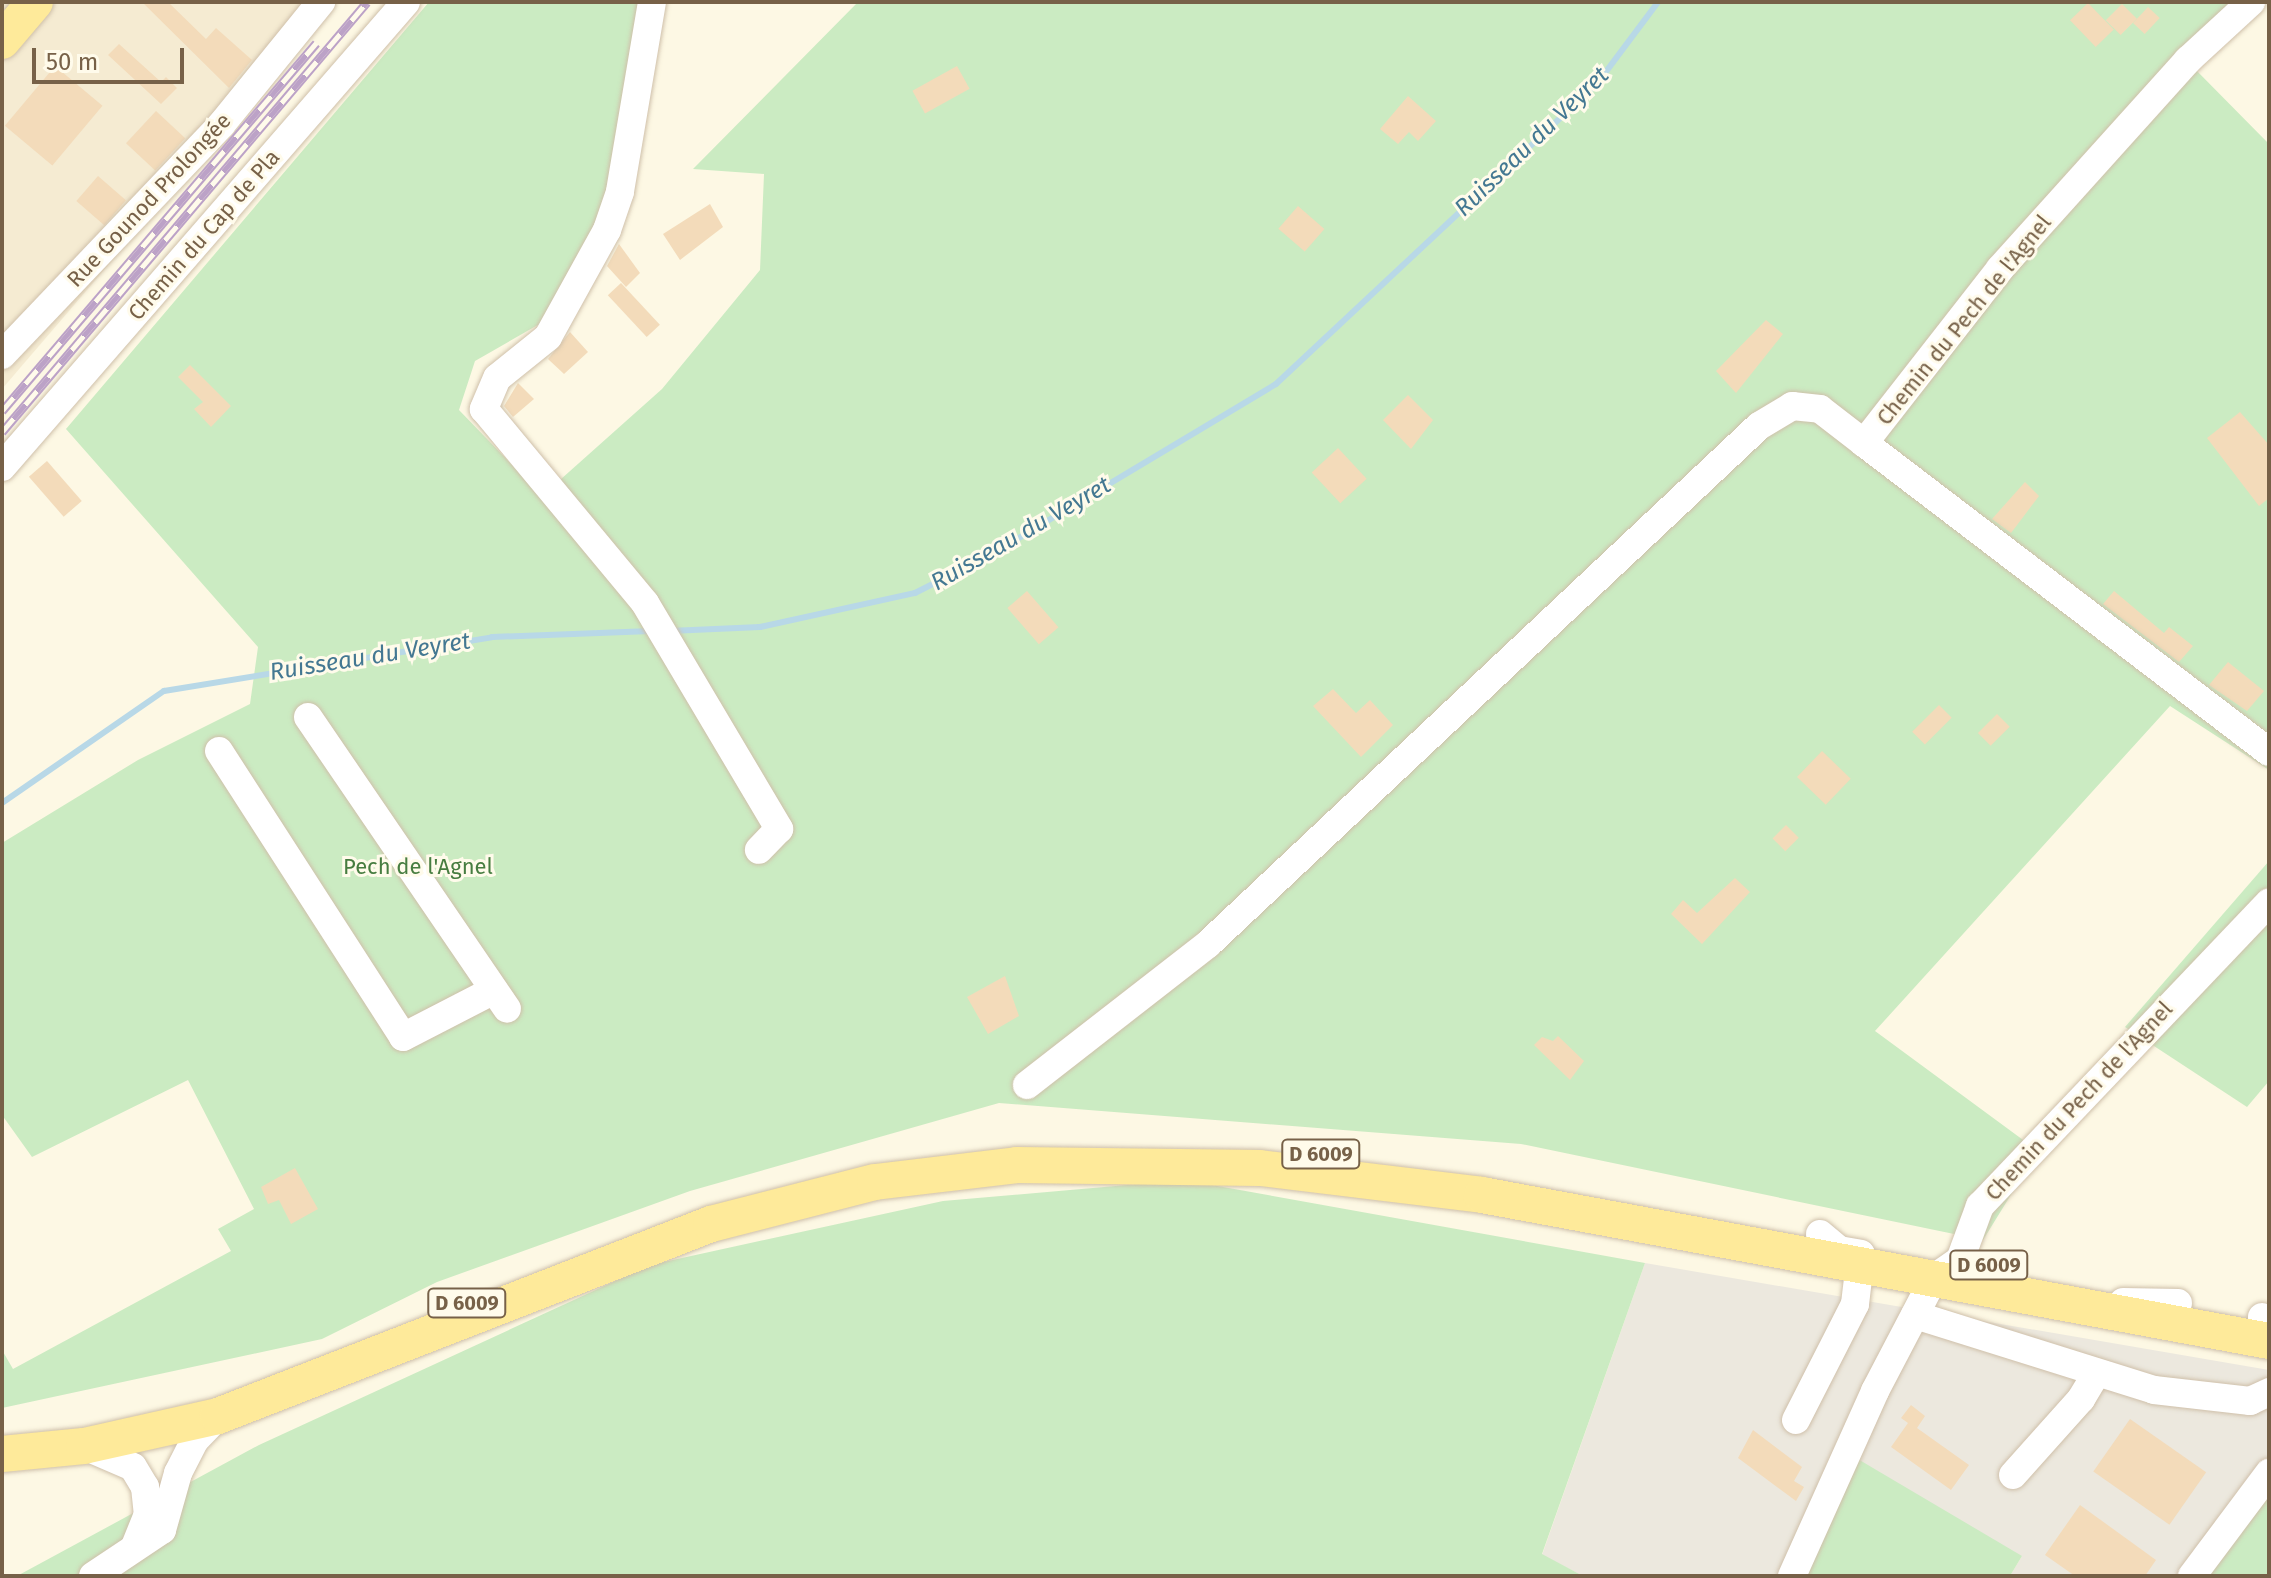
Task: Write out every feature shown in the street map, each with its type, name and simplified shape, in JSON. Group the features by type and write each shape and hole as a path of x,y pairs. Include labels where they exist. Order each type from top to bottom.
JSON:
{"main road":[{"path":"2,41 35,2"},
{"name":"D 6009","path":"2,1435 82,1428 209,1401 322,1363 710,1207 870,1168 986,1151 1160,1146 1360,1158 1820,1234 1946,1270 2267,1324"},
{"name":"D 6009","path":"2,1454 84,1446 218,1416 711,1224 862,1185 960,1170 1149,1162 1327,1175 1482,1195 1861,1259 2178,1303 2267,1324"}],"street":[{"name":"Rue Gounod Prolongée","path":"2,355 221,125 321,2"},
{"name":"Chemin du Cap de Pla","path":"2,467 406,2"},
{"path":"652,2 620,192 607,230 548,337 497,378 484,409 645,603 779,829 759,850"},
{"name":"Chemin du Pech de l'Agnel","path":"2251,2 2188,60 2000,269 1864,443 2269,752"},
{"path":"1027,1085 1208,944 1759,426 1792,406 1820,409 1864,443"},
{"path":"219,751 403,1037 500,1000 308,717"},
{"name":"Chemin du Pech de l'Agnel","path":"1792,1576 1915,1315 1946,1270 1980,1206 2269,903"},
{"path":"1796,1420 1855,1304 1861,1259 1839,1250 1820,1234"},
{"path":"1915,1315 2154,1390 2250,1401 2269,1392"},
{"path":"2013,1475 2081,1399 2096,1374"},
{"path":"93,1576 162,1530 178,1473 195,1440 218,1416"},
{"path":"84,1446 133,1467 145,1487 148,1514 135,1547"},
{"path":"2192,1576 2269,1473"}],"shaded area":[{"path":"2,2 334,2 2,389"},
{"path":"1645,1263 2269,1370 2269,1487 2209,1576 2010,1576 2022,1556 1805,1576 1583,1576 1542,1555"}],"green space":[{"name":"Pech de l'Agnel","path":"429,2 641,2 614,199 543,322 475,361 459,410 542,496 662,389 760,270 764,174 693,169 858,2 2247,2 2192,66 2269,144 2269,770 2170,706 1875,1031 2038,1151 1983,1240 1521,1144 999,1103 690,1191 437,1282 322,1339 2,1408 2,1350 13,1369 231,1251 218,1229 254,1209 188,1080 32,1157 2,1115 2,843 138,760 250,704 258,647 66,429"},
{"path":"2269,861 2269,1081 2247,1107 2125,1027"},
{"path":"1184,1180 1645,1263 1542,1554 1583,1576 17,1576 259,1445 650,1265 943,1201"},
{"path":"1851,1455 2022,1556 2010,1576 1805,1576"},
{"path":"2269,1487 2269,1576 2209,1576"}],"building":[{"path":"142,2 168,2 206,39 216,28 252,60 229,88"},
{"path":"2088,3 2114,30 2096,47 2070,20"},
{"path":"2122,4 2137,19 2121,35 2106,20"},
{"path":"2148,7 2160,18 2145,34 2133,23"},
{"path":"119,44 161,82 166,77 177,88 161,104 108,55"},
{"path":"55,66 102,106 52,166 5,126"},
{"path":"957,66 970,89 925,113 912,91"},
{"path":"1408,96 1436,121 1418,141 1409,132 1398,144 1380,129"},
{"path":"156,111 185,138 155,170 126,143"},
{"path":"98,176 126,200 104,225 76,201"},
{"path":"710,204 723,227 680,260 663,234"},
{"path":"1298,206 1324,229 1305,252 1278,229"},
{"path":"619,244 640,273 626,287 607,266"},
{"path":"621,283 660,325 647,337 608,295"},
{"path":"1766,320 1783,334 1736,393 1716,371"},
{"path":"570,332 588,352 564,374 548,359"},
{"path":"190,365 231,406 211,427 194,409 203,402 178,377"},
{"path":"518,383 534,399 513,417 504,406"},
{"path":"1408,395 1433,420 1411,449 1383,420"},
{"path":"2240,412 2269,445 2269,498 2259,506 2207,438"},
{"path":"1338,448 1367,479 1340,503 1312,473"},
{"path":"47,461 82,501 64,517 29,477"},
{"path":"2025,482 2039,496 2011,533 1992,519"},
{"path":"1027,591 1058,627 1039,644 1007,608"},
{"path":"2114,591 2164,633 2169,627 2193,646 2179,662 2103,604"},
{"path":"2228,662 2264,691 2247,711 2209,685"},
{"path":"1333,689 1356,713 1370,700 1393,725 1361,757 1313,706"},
{"path":"1939,705 1952,718 1925,745 1912,732"},
{"path":"1997,714 2010,727 1991,746 1978,733"},
{"path":"1822,751 1851,779 1826,805 1797,777"},
{"path":"1786,825 1799,838 1785,851 1773,838"},
{"path":"1735,878 1750,892 1702,944 1671,914 1683,900 1697,913"},
{"path":"1005,976 1019,1016 988,1034 967,997"},
{"path":"1558,1036 1584,1061 1570,1080 1534,1045 1542,1037 1553,1041"},
{"path":"295,1168 318,1209 291,1224 279,1200 268,1204 261,1187"},
{"path":"1911,1405 1925,1416 1917,1428 1969,1465 1951,1490 1891,1447 1908,1423 1901,1418"},
{"path":"2130,1419 2206,1472 2169,1525 2093,1471"},
{"path":"1753,1430 1802,1467 1794,1481 1804,1487 1796,1501 1738,1458"},
{"path":"2080,1505 2156,1560 2145,1576 2075,1576 2045,1555"}],"waterway":[{"name":"Ruisseau du Veyret","path":"670,631 760,627 915,593 992,554 1276,384 1596,85 1658,2"},
{"name":"Ruisseau du Veyret","path":"2,803 164,691 492,637 651,631"}],"railway":[{"path":"2,432 367,2"},
{"path":"2,411 316,43"}]}
